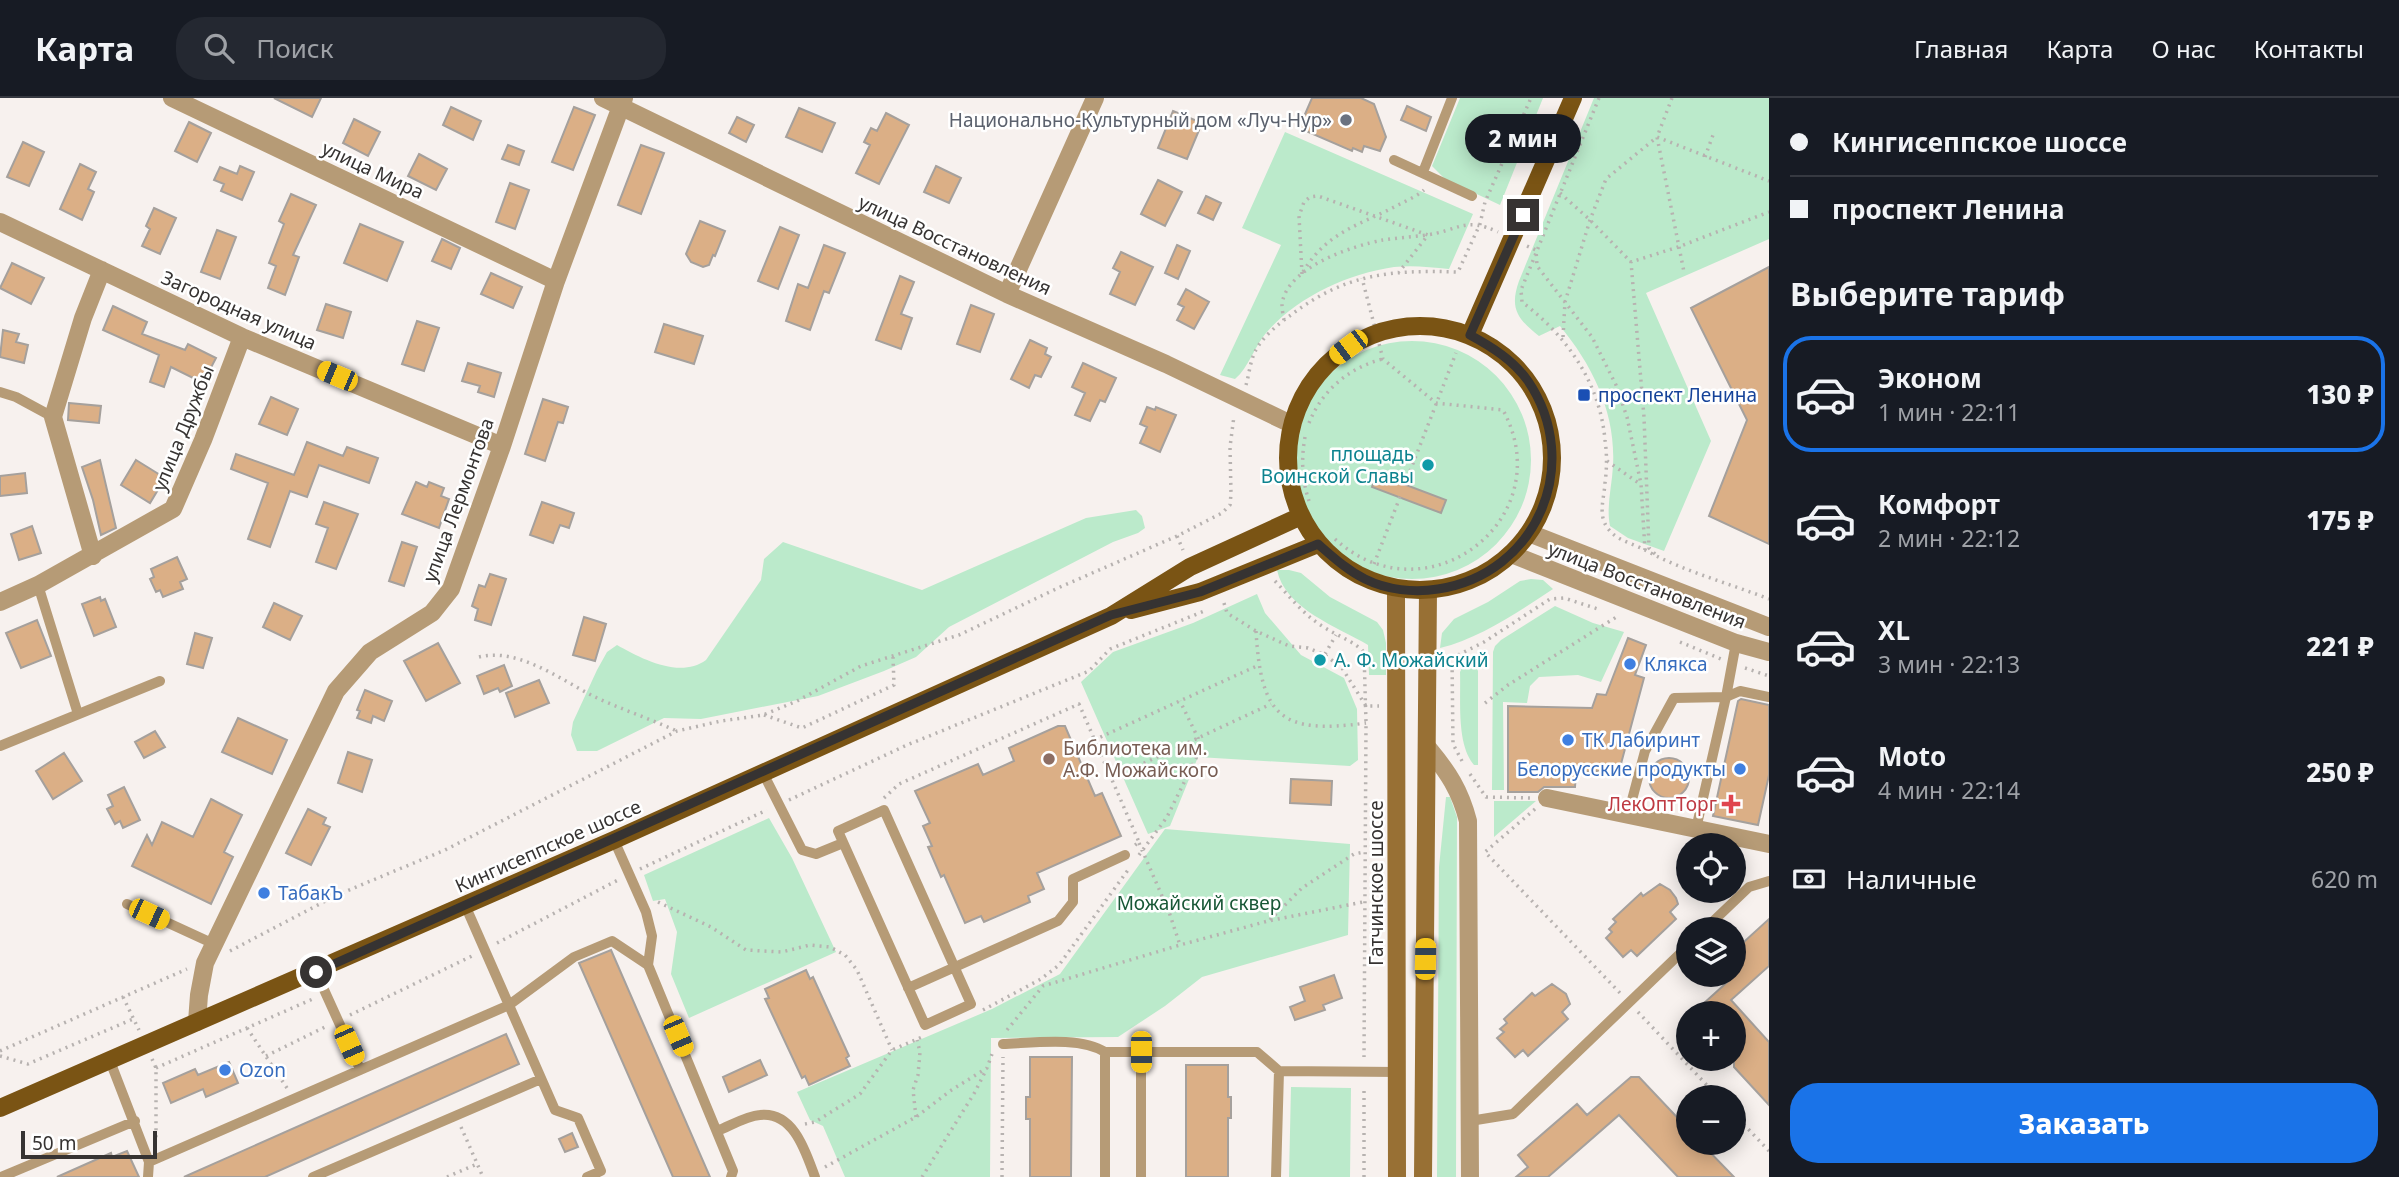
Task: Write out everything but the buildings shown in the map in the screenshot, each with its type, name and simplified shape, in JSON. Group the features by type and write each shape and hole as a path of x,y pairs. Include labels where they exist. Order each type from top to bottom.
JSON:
{"main road":[{"path":"1470,335 1573,98"},
{"path":"1410,326 1430,326 1470,335 1491,346 1510,361 1539,399 1552,444 1548,491 1540,513 1529,533 1511,554 1475,579 1452,587 1428,590 1396,589 1367,580 1340,564 1291,490 1287,446 1291,424 1306,391 1329,362 1348,347 1376,332 1410,326"},
{"name":"Кингисеппское шоссе","path":"0,1108 614,840 1111,615 1190,567 1307,513"},
{"name":"Кингисеппское шоссе","path":"1111,615 1200,592 1324,539"},
{"name":"Гатчинское шоссе","path":"1396,589 1397,1177"},
{"path":"1423,1177 1428,590"}],"street":[{"name":"улица Мира","path":"172,98 556,281"},
{"name":"улица Восстановления","path":"603,98 622,102 1007,294 1166,364 1291,424"},
{"path":"1007,294 1095,98"},
{"name":"улица Лермонтова","path":"197,1022 205,963 336,691 370,652 432,613 451,589 502,446 556,281 622,102"},
{"name":"Загородная улица","path":"0,222 242,337 502,446"},
{"path":"93,556 54,417 83,318 102,270"},
{"name":"улица Дружбы","path":"0,601 38,585 93,556 173,509 203,440 242,337"},
{"name":"улица Восстановления","path":"1529,533 1769,627"},
{"name":"улица Восстановления","path":"1511,554 1736,643 1769,652"},
{"path":"1428,748 1448,773 1461,796 1468,821 1469,1177"},
{"path":"1547,798 1769,845"}],"lane":[{"path":"1423,173 1452,98"},
{"path":"1394,160 1472,196"},
{"path":"0,392 54,417"},
{"path":"38,585 78,714"},
{"path":"1696,829 1736,643"},
{"path":"0,746 160,681"},
{"path":"1629,815 1645,751 1674,698 1726,698 1740,691 1769,697"},
{"path":"763,773 799,847 806,853 817,854 843,843"},
{"path":"884,810 971,1004 925,1025 838,831 884,810"},
{"path":"614,840 646,912 652,936 648,965 718,1130 733,1171 731,1177"},
{"path":"908,988 1058,921 1073,902 1073,879 1125,855"},
{"path":"1718,917 1749,887 1769,881"},
{"path":"127,904 214,944"},
{"path":"465,905 555,1110 578,1118 606,1174 587,1177"},
{"path":"153,1160 509,1005 573,957 612,941 648,965"},
{"path":"1470,1121 1513,1114 1676,957"},
{"path":"316,972 360,1069"},
{"path":"1001,1041 1074,1043 1097,1046 1105,1052 1257,1052 1279,1071 1398,1072"},
{"path":"1105,1052 1105,1177"},
{"path":"1141,1052 1141,1177"},
{"path":"110,1061 153,1160 148,1177"},
{"path":"1276,1177 1279,1071"},
{"path":"313,1177 541,1079"},
{"path":"718,1130 760,1114 779,1118 800,1137 815,1175"},
{"path":"1,1177 135,1121"}],"path":[{"path":"1246,386 1255,352 1284,320 1318,296 1362,278 1399,272 1458,272 1480,224 1485,202 1531,98"},
{"path":"1600,98 1536,250 1521,290 1522,302 1541,316 1563,339 1584,371 1594,393 1605,438 1606,461 1601,508 1603,523 1614,535 1658,558 1769,599"},
{"path":"1563,339 1565,302 1590,219 1606,178 1657,137 1672,98"},
{"path":"1705,157 1713,135"},
{"path":"1657,137 1769,181"},
{"path":"1657,137 1684,272"},
{"path":"1302,274 1313,254 1346,229 1420,193 1437,179"},
{"path":"1560,193 1590,219 1631,262 1644,417 1649,548 1658,558"},
{"path":"1302,274 1299,216 1304,202 1310,197 1329,199 1428,235"},
{"path":"1631,262 1769,212"},
{"path":"1284,320 1282,303 1292,282 1322,261 1383,240 1428,235 1480,224"},
{"path":"1399,272 1428,235"},
{"path":"1536,250 1537,266 1592,337 1616,385 1627,417 1641,484 1645,550"},
{"path":"1324,539 1374,564 1401,570 1441,565 1460,558 1491,533 1503,517 1516,480 1515,440 1503,410 1436,403 1383,359 1362,278"},
{"path":"1405,484 1456,353"},
{"path":"1307,513 1302,459 1304,438 1311,419 1321,401 1335,385 1351,372 1370,362 1383,359"},
{"path":"0,1054 170,975 205,963 337,895 445,850 677,731 721,720 763,715 797,701 861,666 960,635 1222,513 1230,505 1230,447 1235,414"},
{"path":"1606,461 1641,484"},
{"path":"1374,564 1400,497"},
{"path":"1177,536 1186,556"},
{"path":"1264,585 1275,580 1303,612 1336,635 1355,643 1364,652 1364,1177"},
{"path":"266,1056 486,950 630,874 907,746 1089,671 1110,649 1234,598"},
{"path":"1547,798 1486,797 1453,744 1452,658 1484,642 1550,600 1564,598 1625,619"},
{"path":"1224,603 1227,613 1256,631 1289,646 1308,648 1325,655 1342,668 1366,706"},
{"path":"1485,703 1508,685 1618,616"},
{"path":"1256,631 1262,682 1271,705 1297,724 1327,727 1366,723"},
{"path":"1325,655 1336,635"},
{"path":"1670,638 1769,676"},
{"path":"478,657 492,654 544,667 597,698 677,731"},
{"path":"763,715 802,727 894,685 893,657"},
{"path":"1094,740 1259,665"},
{"path":"1181,701 1198,738"},
{"path":"884,810 881,801 899,784 1079,704 1180,945"},
{"path":"1111,778 1271,705"},
{"path":"1366,706 1385,706"},
{"path":"1547,798 1485,852 1707,1085"},
{"path":"1125,855 1139,842"},
{"path":"1268,921 1302,888 1354,854 1364,852"},
{"path":"638,893 711,927 746,950 782,952 810,946 830,947 845,956 857,970 892,1050 860,1094 815,1122 790,1128"},
{"path":"922,1177 975,1092 1001,1041 1042,986 1268,921 1364,902"},
{"path":"1041,979 1042,986"},
{"path":"153,1160 156,1068 317,997 330,1003"},
{"path":"0,1054 28,1064 133,1018"},
{"path":"247,1028 294,1098"},
{"path":"916,1117 913,1090 918,1075 918,1040"},
{"path":"1001,1041 1002,1177"},
{"path":"815,1175 916,1117 987,1068"},
{"path":"456,1115 483,1177"},
{"path":"1746,1127 1769,1152"},
{"path":"447,1177 477,1164"}],"green space":[{"path":"1460,98 1543,98 1500,205 1445,179 1432,166"},
{"path":"1594,98 1769,98 1769,239 1646,293 1711,441 1664,551 1628,538 1610,526 1613,446 1611,427 1600,391 1583,357 1560,326 1539,336 1521,319 1515,306 1519,281"},
{"path":"1285,132 1473,214 1449,269 1394,267 1359,275 1324,289 1292,308 1278,320 1235,379 1220,375 1281,245 1242,228"},
{"path":"1412,341 1435,343 1457,350 1478,361 1496,376 1511,394 1522,415 1529,437 1529,483 1522,505 1511,526 1496,544 1478,559 1457,570 1435,577 1412,579 1389,577 1367,570 1346,559 1328,544 1313,526 1302,505 1295,483 1293,460 1295,437 1302,415 1313,394 1328,376 1346,361 1367,350 1389,343"},
{"path":"1136,510 1142,516 1145,528 1138,533 1113,542 949,627 916,657 884,671 818,696 701,719 664,718 597,751 577,751 571,735 573,722 607,652 617,645 649,661 685,668 706,660 761,580 764,559 783,542 922,590 1086,518"},
{"path":"1277,570 1301,573 1330,597 1377,622 1383,630 1386,643 1386,675 1369,675 1368,645 1301,606 1282,584"},
{"path":"1543,580 1553,589 1484,631 1440,648 1442,633 1454,619 1488,602 1520,581"},
{"path":"1257,594 1265,613 1301,655 1344,678 1357,709 1358,760 1350,766 1198,757 1170,826 1148,834 1081,682 1113,652 1193,623"},
{"path":"1555,606 1593,623 1624,632 1601,682 1578,675 1539,677 1530,686 1527,703 1503,702 1504,790 1492,790 1495,646"},
{"path":"1475,664 1478,671 1478,765 1474,765 1468,756 1462,733 1460,672 1463,666"},
{"path":"1446,797 1450,797 1457,817 1456,1177 1437,1177 1439,867"},
{"path":"1494,801 1536,801 1494,837"},
{"path":"769,818 792,858 836,952 689,1018 671,974 677,932 665,899 653,901 644,875"},
{"name":"Можайский сквер","path":"1165,829 1350,844 1348,935 1202,977 1118,1037 991,1038 990,1177 845,1177 823,1126 810,1120 797,1092 992,1009 1060,974"},
{"path":"1291,1087 1351,1088 1350,1177 1289,1177"}],"place":[{"name":"Национально-Культурный дом «Луч-Нур»","path":"1346,120"},
{"name":"проспект Ленина","path":"1584,395"},
{"name":"площадь Воинской Славы","path":"1428,465"},
{"name":"А. Ф. Можайский","path":"1320,660"},
{"name":"Клякса","path":"1630,664"},
{"name":"ТК Лабиринт","path":"1568,740"},
{"name":"Библиотека им. А.Ф. Можайского","path":"1049,759"},
{"name":"Белорусские продукты","path":"1740,769"},
{"name":"ЛекОптТорг","path":"1731,804"},
{"name":"ТабакЪ","path":"264,893"},
{"name":"Ozon","path":"225,1070"}],"route":[{"path":"316,972 1111,615 1200,592 1318,544 1340,564 1367,580 1396,589 1428,590 1452,587 1475,579 1496,566 1511,554 1529,533 1548,491 1552,468 1552,444 1539,399 1510,361 1491,346 1470,335 1523,215"}]}
